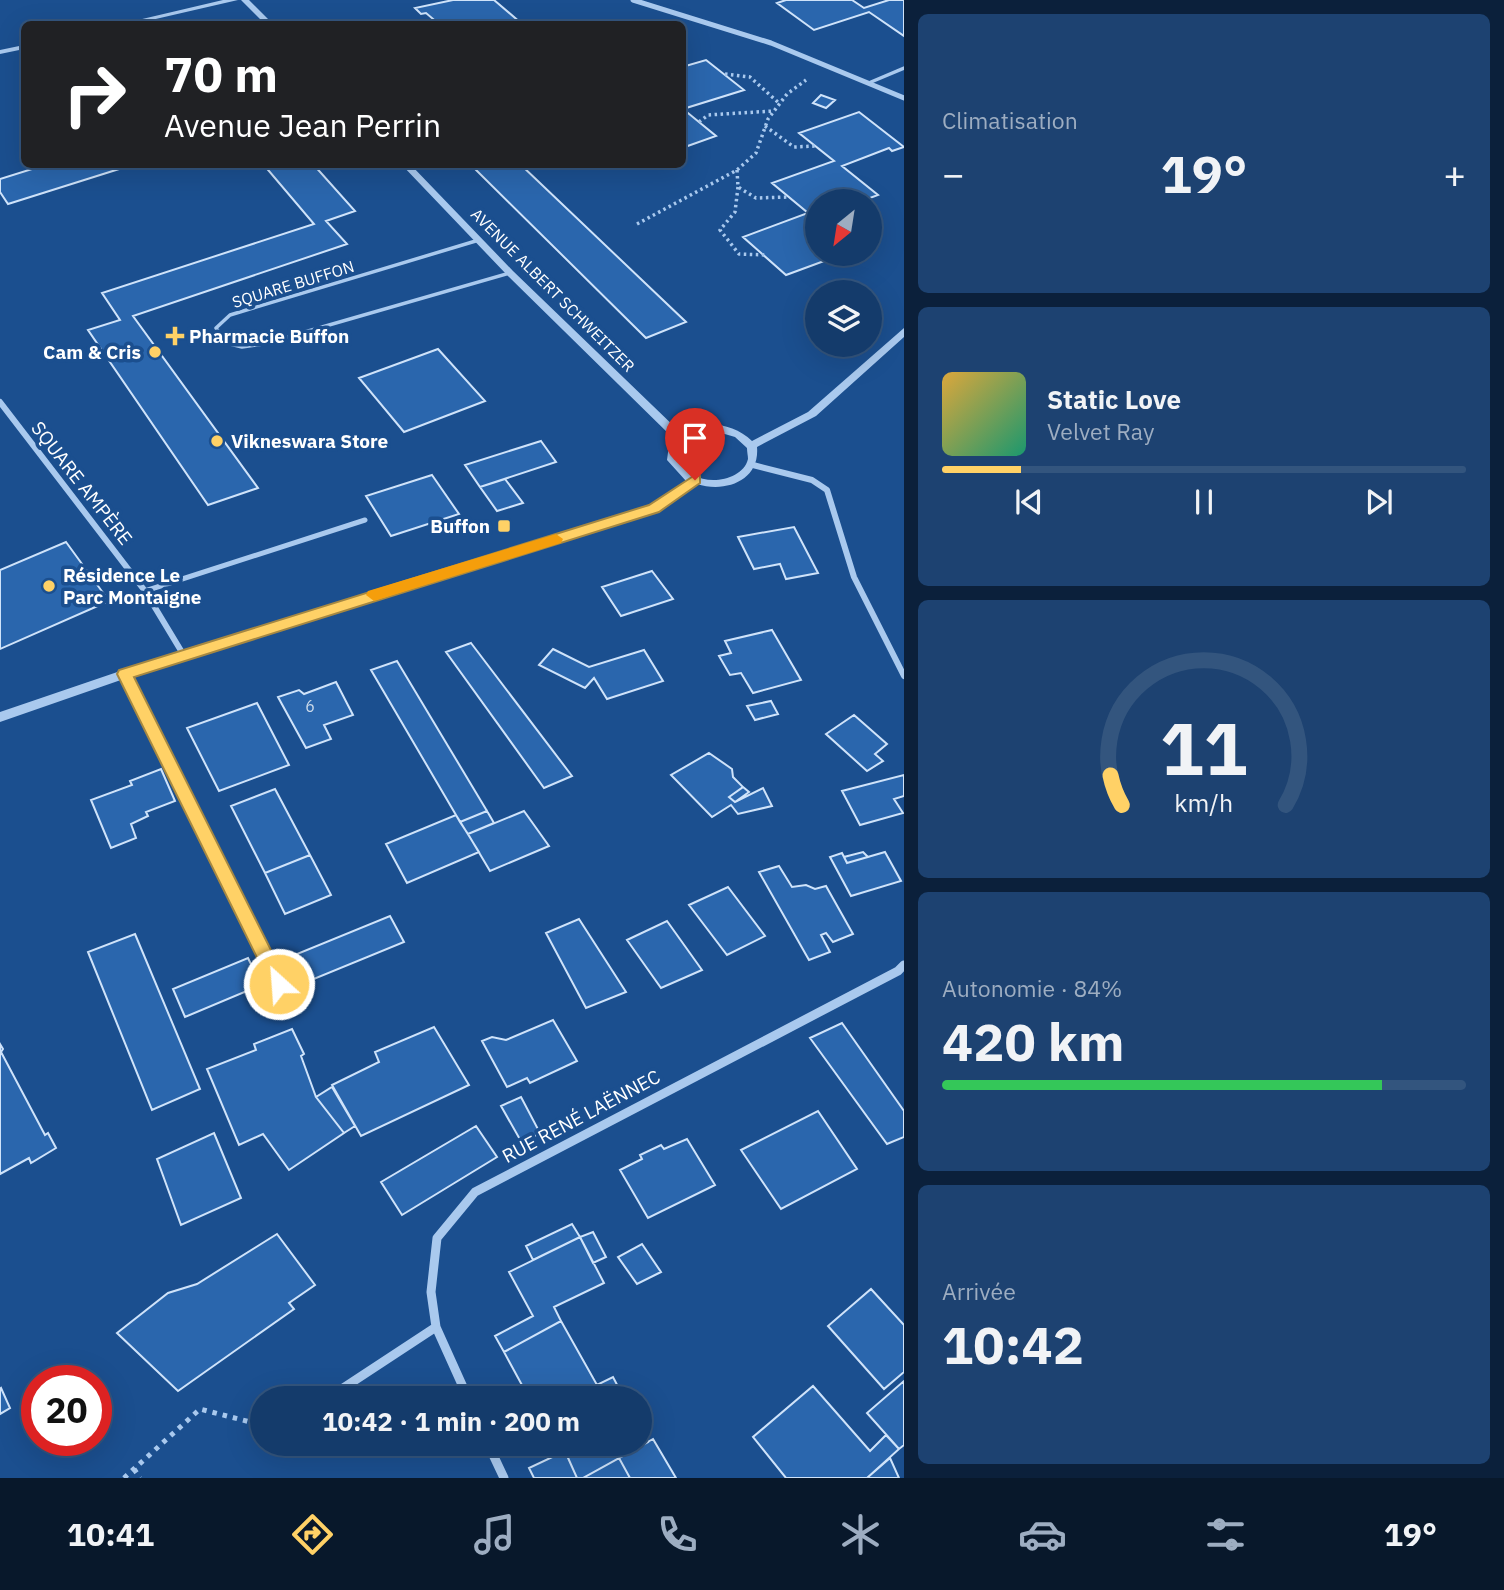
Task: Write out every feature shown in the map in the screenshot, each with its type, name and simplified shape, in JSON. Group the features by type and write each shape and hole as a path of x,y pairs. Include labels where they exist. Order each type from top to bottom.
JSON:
{"street":[{"path":"138,21 233,0"},
{"path":"245,0 266,21"},
{"path":"633,0 720,26 871,82 904,97"},
{"path":"0,52 21,48"},
{"name":"AVENUE ALBERT SCHWEITZER","path":"409,168 510,273 679,437"},
{"path":"751,446 812,414 904,331"},
{"name":"SQUARE AMPÈRE","path":"0,402 145,591 183,654"},
{"path":"698,428 723,429 744,439 751,446 755,456 753,465 741,478 731,482 695,480 672,460 673,443 698,428"},
{"path":"753,465 811,480 827,491 854,577 904,676"},
{"path":"0,717 183,654 654,509 695,480"},
{"name":"RUE RENÉ LAËNNEC","path":"463,1386 436,1327 431,1292 437,1238 475,1192 898,971 904,965"},
{"path":"346,1386 436,1327"},
{"path":"494,1456 504,1478"}],"lane":[{"path":"871,82 904,68"},
{"name":"SQUARE BUFFON","path":"479,240 230,315 216,328 226,343 242,347 263,344 510,273"},
{"path":"145,591 365,520"},
{"path":"125,674 279,984"}],"path":[{"path":"637,224 737,170 756,153 765,126 788,94 825,65"},
{"path":"725,74 738,71 760,81 780,104"},
{"path":"699,122 708,115 774,111"},
{"path":"765,126 794,147 817,146"},
{"path":"737,170 735,212 720,230 739,254 766,255"},
{"path":"738,187 756,198 788,197"},
{"path":"124,1478 200,1409 250,1421"},
{"path":"134,1469 140,1478"}],"building":[{"path":"453,0 494,0 519,21 435,21 415,8"},
{"path":"786,0 852,0 864,8 889,0 904,0 904,36 869,12 814,30 777,3"},
{"path":"706,60 744,90 686,108 686,66"},
{"path":"821,95 835,100 826,108 813,103"},
{"path":"686,111 716,136 686,147"},
{"path":"859,112 904,147 892,151 889,148 842,166 871,189 805,189 805,210 772,183 834,161 799,133"},
{"path":"35,168 122,168 8,204 0,192 0,179"},
{"path":"266,168 317,168 355,211 326,221 347,244 133,316 258,488 208,505 88,330 120,320 102,293 314,224"},
{"path":"474,168 524,168 686,322 646,338"},
{"path":"805,214 805,266 810,266 786,275 743,237"},
{"path":"438,349 485,401 404,432 359,378"},
{"path":"541,441 556,462 480,487 465,465"},
{"path":"432,475 459,514 391,536 366,496"},
{"path":"505,479 523,503 497,511 480,487"},
{"path":"794,527 818,573 786,579 780,564 754,569 738,537"},
{"name":"Résidence Le Parc Montaigne","path":"66,542 109,601 0,649 0,570"},
{"path":"652,571 673,599 621,616 602,587"},
{"path":"772,630 801,680 753,693 741,673 730,675 719,656 731,653 725,641"},
{"path":"471,643 572,776 544,788 446,652"},
{"path":"553,649 589,667 644,650 663,681 607,699 594,678 585,688 539,665"},
{"path":"397,661 487,811 460,822 371,670"},
{"path":"336,682 353,715 324,725 331,739 306,748 278,697 299,690 304,694"},
{"path":"771,701 778,714 755,720 747,706"},
{"path":"257,703 289,765 219,791 187,728"},
{"path":"854,715 887,744 875,754 883,761 867,771 826,734"},
{"path":"709,753 732,769 733,777 743,787 729,797 735,802 763,788 772,806 738,814 731,805 712,817 671,775"},
{"path":"161,769 175,801 146,812 148,816 131,824 136,838 111,848 91,800 132,785 130,781"},
{"path":"904,775 904,796 894,799 903,813 860,825 842,791"},
{"path":"743,787 749,792 735,802 729,797"},
{"path":"275,789 310,855 265,873 231,806"},
{"path":"487,811 494,823 468,834 460,822"},
{"path":"524,811 549,846 490,871 468,834"},
{"path":"456,815 479,852 407,883 386,844"},
{"path":"863,852 868,857 847,863 844,857"},
{"path":"885,852 901,881 851,896 830,857 842,853 847,863"},
{"path":"310,855 331,895 285,914 265,873"},
{"path":"779,866 792,887 806,885 815,889 826,886 853,934 833,942 826,933 821,935 830,952 809,960 759,872"},
{"path":"728,887 765,936 727,955 689,905"},
{"path":"390,916 404,942 287,990 275,963"},
{"path":"579,919 626,992 586,1008 546,933"},
{"path":"667,921 702,970 661,988 627,940"},
{"path":"135,934 200,1089 152,1110 88,952"},
{"path":"248,958 261,985 185,1017 173,989"},
{"path":"553,1020 577,1061 530,1083 527,1078 507,1087 482,1041 492,1037 506,1040"},
{"path":"842,1023 904,1111 904,1137 887,1144 810,1038"},
{"path":"434,1027 469,1085 361,1136 332,1085 379,1062 375,1052"},
{"path":"292,1029 304,1054 301,1056 316,1097 344,1133 289,1170 263,1134 239,1145 207,1069 256,1050 254,1044"},
{"path":"0,1044 3,1049 1,1052 45,1135 48,1133 56,1148 31,1163 29,1158 0,1174"},
{"path":"332,1087 355,1126 344,1133 316,1097"},
{"path":"521,1097 540,1133 522,1143 501,1106"},
{"path":"818,1111 857,1169 781,1209 741,1150"},
{"path":"476,1126 497,1157 402,1215 381,1182"},
{"path":"214,1133 241,1198 181,1225 157,1159"},
{"path":"687,1139 715,1185 648,1218 620,1170 642,1159 640,1155 661,1145 664,1149"},
{"path":"572,1224 580,1237 533,1260 526,1246"},
{"path":"593,1232 606,1257 593,1263 580,1237"},
{"path":"277,1234 315,1285 289,1303 294,1309 178,1391 117,1333 168,1293 197,1284"},
{"path":"580,1237 604,1283 554,1307 561,1321 504,1352 495,1336 533,1316 509,1272"},
{"path":"642,1244 661,1272 637,1284 618,1257"},
{"path":"871,1289 904,1325 904,1372 884,1389 828,1326"},
{"path":"561,1321 597,1385 613,1377 618,1386 522,1386 504,1352"},
{"path":"904,1381 904,1445 899,1449 867,1413"},
{"path":"813,1386 870,1451 886,1435 899,1449 867,1478 786,1478 753,1437"},
{"path":"0,1389 10,1408 0,1414"},
{"path":"652,1440 676,1478 630,1478 619,1458 652,1456"},
{"path":"554,1456 567,1456 577,1478 534,1478 529,1468"},
{"path":"623,1456 583,1478 577,1478 568,1458"},
{"path":"619,1458 630,1478 583,1478"},
{"path":"890,1458 899,1478 867,1478"}],"slow traffic":[{"path":"374,595 556,539"}],"place":[{"name":"Pharmacie Buffon","path":"175,336"},
{"name":"Cam & Cris","path":"155,352"},
{"name":"Vikneswara Store","path":"217,441"},
{"name":"Buffon","path":"504,526"},
{"name":"Résidence Le Parc Montaigne","path":"49,586"}],"route":[{"path":"279,984 125,674 654,509 695,480"}]}
